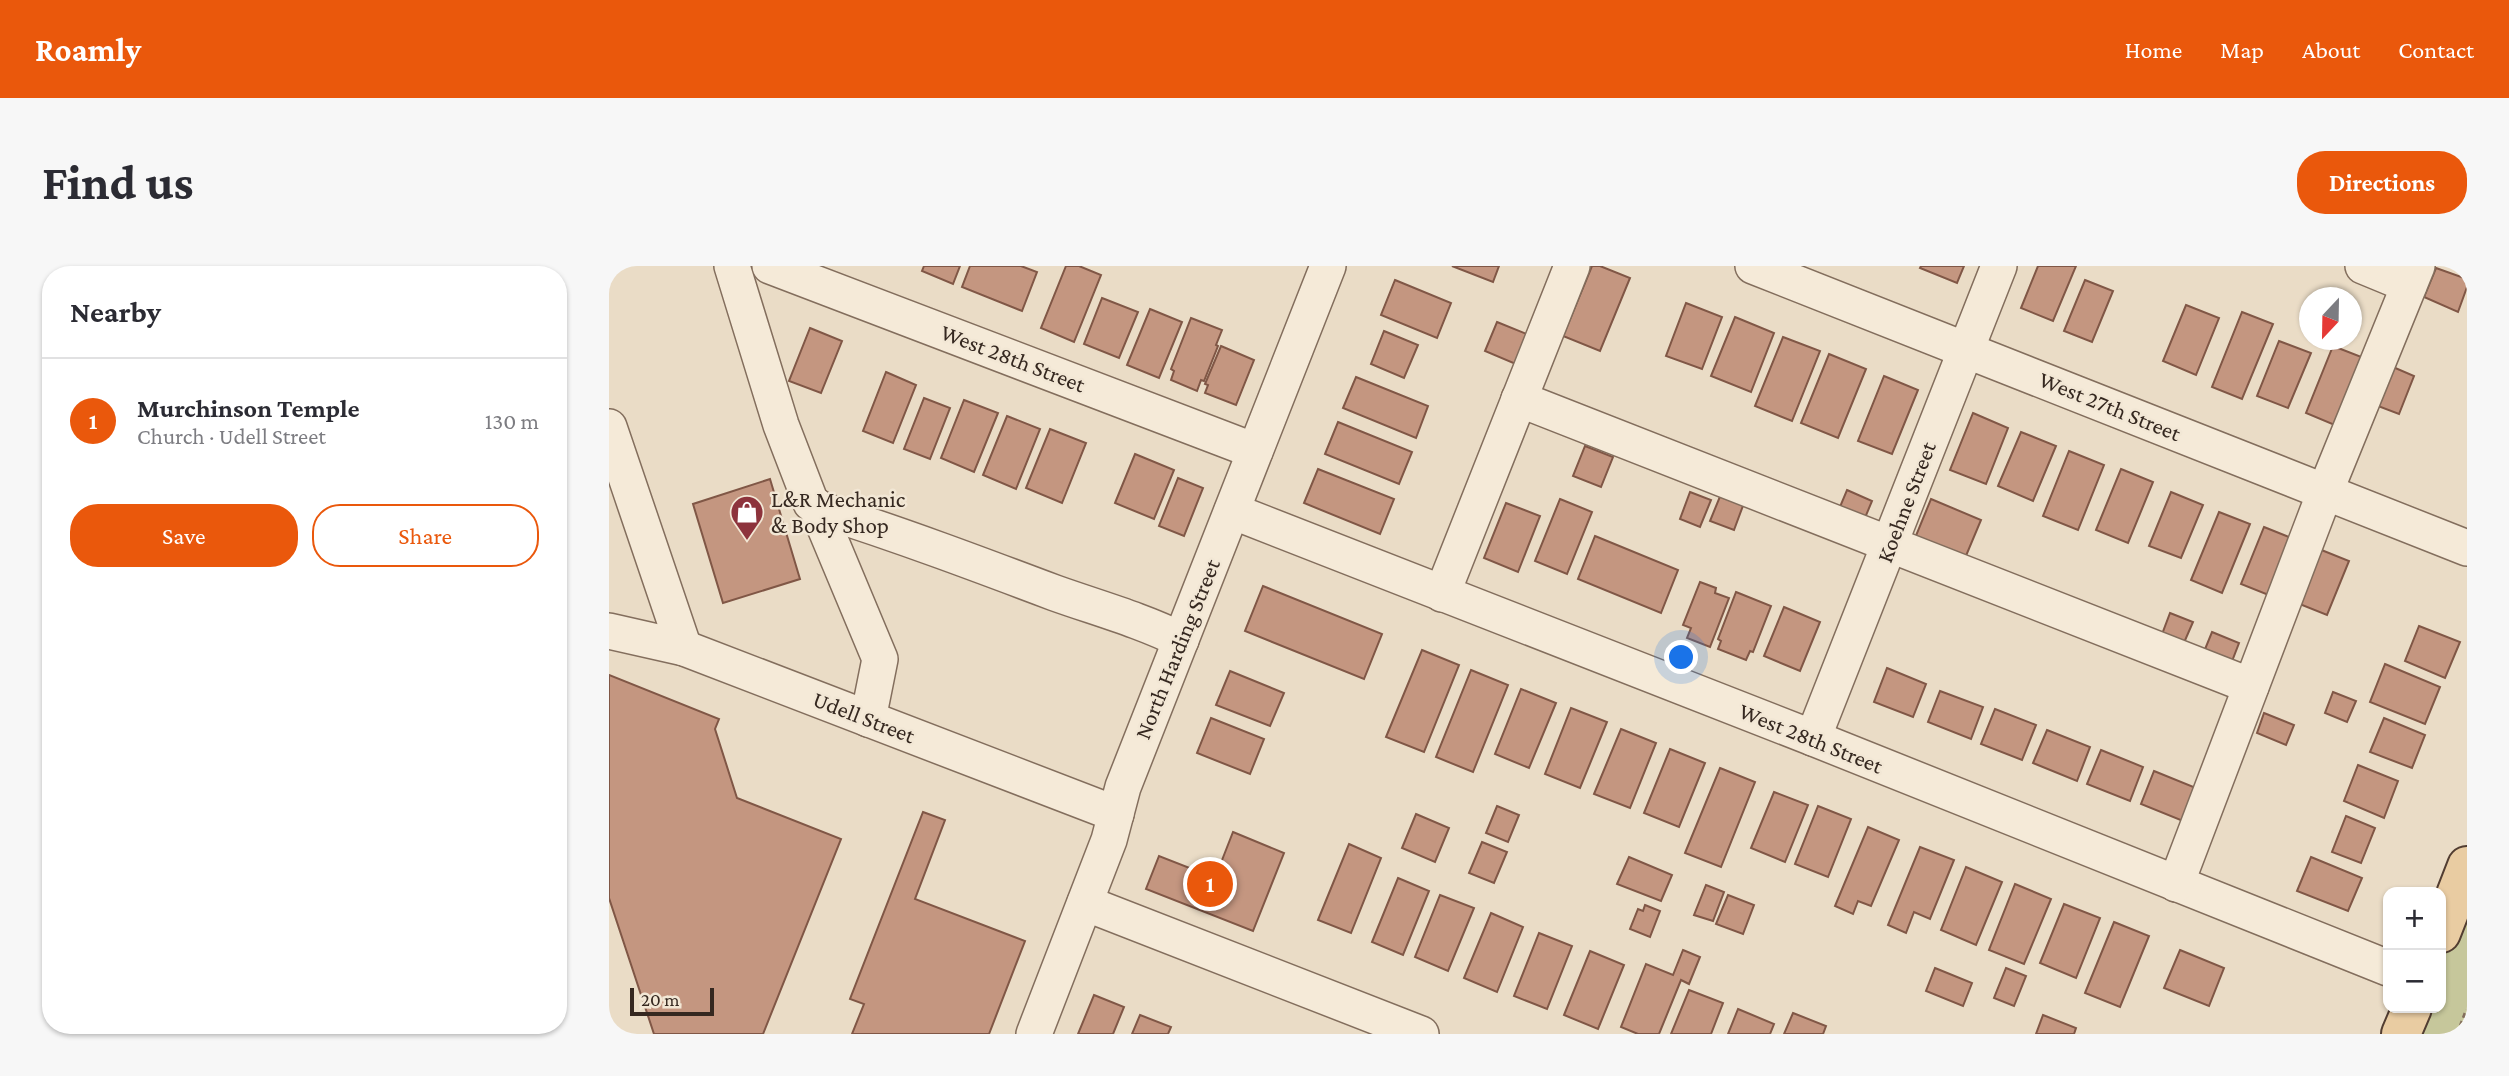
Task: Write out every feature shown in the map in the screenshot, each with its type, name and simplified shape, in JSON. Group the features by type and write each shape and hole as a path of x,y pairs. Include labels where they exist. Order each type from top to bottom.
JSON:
{"main road":[{"path":"2446,920 2467,866"},
{"path":"2401,1034 2409,1013"}],"street":[{"path":"732,266 781,425 811,503 822,510 914,539 1158,629 1181,640"},
{"name":"West 28th Street","path":"770,266 1255,451"},
{"path":"1442,594 1572,266"},
{"name":"West 27th Street","path":"1753,266 2467,548"},
{"name":"Koehne Street","path":"1813,738 1999,266"},
{"path":"2176,884 2325,492 2413,275 2363,266"},
{"name":"North Harding Street","path":"1034,1034 1109,840 1123,787 1232,511 1324,267"},
{"path":"1519,399 2251,686"},
{"path":"609,427 684,648"},
{"path":"816,506 880,659 868,719"},
{"name":"West 28th Street","path":"1232,511 1813,738 2383,966"},
{"name":"Udell Street","path":"609,631 684,648 1116,814"},
{"path":"1085,903 1421,1034"}],"path":[{"path":"2458,1033 2467,1010"}],"green space":[{"path":"2467,899 2467,1034 2414,1034 2422,1013 2446,1013 2446,953"}],"building":[{"path":"924,266 960,266 953,284 922,271"},
{"path":"970,266 1021,266 1037,272 1022,311 962,287"},
{"path":"1066,266 1079,266 1101,275 1074,342 1041,328"},
{"path":"1452,266 1499,266 1493,282"},
{"path":"1592,266 1600,266 1630,278 1600,351 1563,336"},
{"path":"1964,266 1957,283 1920,268"},
{"path":"2038,266 2076,266 2053,321 2021,308"},
{"path":"2436,268 2467,279 2467,287 2458,312 2424,297"},
{"path":"1395,280 1451,303 1437,338 1381,315"},
{"path":"2085,280 2113,291 2092,342 2064,331"},
{"path":"1102,298 1138,312 1119,358 1084,344"},
{"path":"1686,303 1722,317 1702,369 1666,356"},
{"path":"2186,305 2219,318 2196,375 2163,361"},
{"path":"1150,309 1182,322 1159,378 1127,365"},
{"path":"2242,312 2273,324 2242,399 2212,387"},
{"path":"1735,317 1774,333 1751,392 1711,376"},
{"path":"1191,318 1222,330 1204,381 1201,380 1197,391 1171,380 1174,371 1171,369"},
{"path":"1497,322 1529,335 1518,365 1485,351"},
{"path":"810,328 842,341 821,393 789,381"},
{"path":"1384,331 1418,345 1404,378 1371,364"},
{"path":"1783,337 1820,351 1792,421 1755,406"},
{"path":"2279,341 2311,353 2288,408 2257,396"},
{"path":"1221,346 1254,360 1236,405 1205,393 1208,385 1205,384"},
{"path":"2331,350 2343,350 2364,358 2337,426 2306,413"},
{"path":"1829,354 1866,369 1838,438 1801,423"},
{"path":"2386,364 2414,376 2399,414 2370,403"},
{"path":"886,372 916,385 893,443 863,431"},
{"path":"1884,376 1918,390 1892,454 1858,441"},
{"path":"1356,377 1428,406 1416,438 1343,408"},
{"path":"924,398 950,408 930,459 904,449"},
{"path":"964,400 998,413 974,472 941,458"},
{"path":"1973,413 2008,428 1986,484 1950,470"},
{"path":"1007,416 1040,429 1016,489 983,475"},
{"path":"1338,422 1412,452 1399,484 1325,454"},
{"path":"1050,429 1086,443 1062,503 1026,488"},
{"path":"2021,432 2056,446 2033,501 1998,486"},
{"path":"1585,446 1613,457 1601,487 1573,476"},
{"path":"2069,451 2104,465 2078,530 2043,516"},
{"path":"1135,454 1174,470 1154,519 1115,503"},
{"path":"1318,469 1394,499 1380,534 1304,503"},
{"path":"2121,469 2153,482 2128,543 2096,530"},
{"path":"1178,478 1203,488 1184,536 1159,526"},
{"name":"L&R Mechanic & Body Shop","path":"770,479 800,579 723,603 693,504"},
{"path":"1847,490 1872,501 1862,525 1837,514"},
{"path":"1690,492 1711,500 1700,527 1680,519"},
{"path":"2171,492 2203,505 2181,558 2149,546"},
{"path":"1721,494 1744,503 1734,530 1710,521"},
{"path":"1560,499 1592,512 1567,574 1535,561"},
{"path":"1931,499 1981,520 1963,563 1913,543"},
{"path":"1506,503 1540,516 1518,572 1484,558"},
{"path":"2219,512 2250,524 2222,593 2191,580"},
{"path":"2264,527 2299,541 2276,598 2241,584"},
{"path":"1595,536 1678,570 1661,613 1578,579"},
{"path":"2314,547 2349,561 2327,615 2292,601"},
{"path":"1700,582 1716,588 1715,593 1729,598 1710,647 1687,638 1691,628 1683,625"},
{"path":"1263,586 1382,634 1364,679 1245,631"},
{"path":"1736,592 1771,606 1753,652 1750,651 1746,660 1718,649 1721,641 1718,639"},
{"path":"1784,607 1820,622 1800,671 1764,656"},
{"path":"2170,613 2193,622 2183,645 2161,637"},
{"path":"2419,626 2460,642 2445,678 2405,661"},
{"path":"2212,632 2239,643 2229,669 2201,659"},
{"path":"1422,650 1459,665 1424,752 1386,737"},
{"path":"2385,664 2440,687 2425,724 2370,702"},
{"path":"1887,668 1926,684 1913,717 1874,702"},
{"path":"1471,670 1508,685 1473,772 1436,757"},
{"path":"1230,671 1284,693 1270,726 1216,705"},
{"path":"609,675 719,719 715,729 737,798 841,839 763,1034 654,1034 609,898"},
{"path":"1521,689 1556,703 1529,768 1495,754"},
{"path":"1940,691 1983,707 1971,739 1928,722"},
{"path":"2333,692 2356,701 2347,722 2325,713"},
{"path":"1571,708 1607,722 1580,788 1545,774"},
{"path":"1995,709 2036,725 2022,760 1981,744"},
{"path":"2264,713 2294,725 2286,745 2257,733"},
{"path":"1211,718 1264,739 1250,774 1197,753"},
{"path":"2384,718 2425,735 2412,768 2370,752"},
{"path":"1621,729 1656,743 1630,808 1594,794"},
{"path":"2047,730 2090,747 2077,781 2033,763"},
{"path":"1670,749 1705,763 1679,827 1644,813"},
{"path":"2101,750 2143,767 2130,801 2087,784"},
{"path":"2358,765 2398,781 2384,818 2344,801"},
{"path":"1720,768 1755,782 1721,867 1685,853"},
{"path":"2154,771 2196,788 2183,821 2141,804"},
{"path":"1774,792 1808,805 1785,862 1751,848"},
{"path":"1497,806 1519,815 1508,842 1486,833"},
{"path":"1818,806 1851,819 1828,877 1795,864"},
{"path":"923,812 945,820 915,899 1025,941 989,1034 852,1034 864,1004 850,999"},
{"path":"1416,814 1449,828 1435,862 1402,848"},
{"path":"2346,816 2375,828 2361,863 2332,852"},
{"path":"1868,827 1899,840 1871,906 1858,901 1853,914 1835,906"},
{"path":"1233,832 1284,853 1253,931 1146,889 1159,856 1215,878"},
{"path":"1482,842 1507,852 1494,883 1469,873"},
{"path":"1349,844 1381,858 1351,933 1318,920"},
{"path":"1920,847 1954,860 1930,919 1914,912 1906,933 1888,925"},
{"path":"1629,857 1672,875 1661,901 1617,884"},
{"path":"2311,857 2362,878 2348,911 2297,891"},
{"path":"1966,867 2002,882 1976,945 1941,930"},
{"path":"1398,878 1429,891 1403,955 1372,942"},
{"path":"2015,884 2051,899 2024,964 1989,950"},
{"path":"1706,885 1724,892 1713,921 1694,915"},
{"path":"1440,895 1474,908 1448,971 1415,957"},
{"path":"1728,895 1754,905 1743,934 1716,924"},
{"path":"2064,904 2100,918 2076,978 2040,963"},
{"path":"1645,905 1660,911 1650,937 1630,929 1638,909 1643,911"},
{"path":"1491,913 1523,927 1497,992 1464,978"},
{"path":"2114,922 2149,936 2120,1007 2085,993"},
{"path":"1539,933 1572,946 1547,1009 1514,996"},
{"path":"1683,950 1700,957 1689,984 1681,980 1659,1034 1638,1034 1621,1027 1646,964 1673,975"},
{"path":"2180,950 2224,968 2209,1006 2164,988"},
{"path":"1590,951 1624,965 1598,1029 1564,1015"},
{"path":"1935,968 1972,983 1963,1006 1926,991"},
{"path":"2006,968 2026,976 2014,1006 1994,998"},
{"path":"1689,990 1723,1003 1711,1034 1671,1034"},
{"path":"1094,995 1124,1007 1113,1034 1078,1034"},
{"path":"1738,1009 1774,1024 1770,1034 1728,1034"},
{"path":"1793,1013 1826,1026 1823,1034 1784,1034"},
{"path":"1140,1015 1171,1027 1168,1034 1132,1034"},
{"path":"2043,1015 2076,1028 2074,1034 2036,1034"}],"place":[{"name":"L&R Mechanic & Body Shop","path":"747,542"},
{"name":"Murchinson Temple","path":"1210,884"}]}
